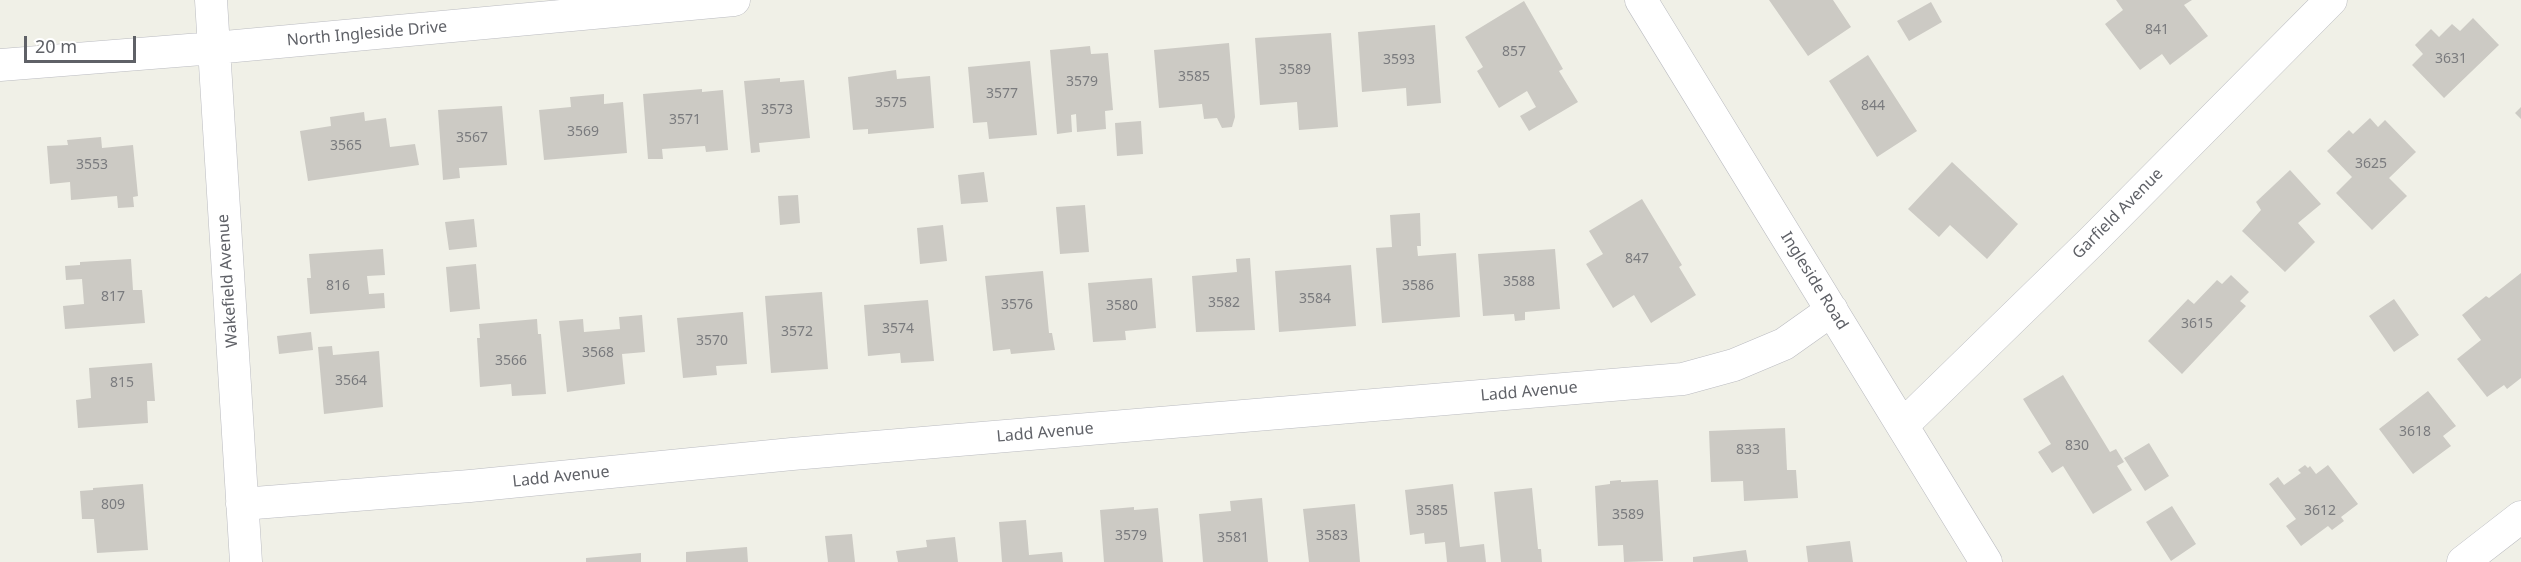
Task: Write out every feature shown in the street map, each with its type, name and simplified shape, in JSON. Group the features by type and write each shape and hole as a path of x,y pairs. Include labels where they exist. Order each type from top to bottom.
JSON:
{"street":[{"name":"Wakefield Avenue","path":"211,0 246,562"},
{"name":"North Ingleside Drive","path":"0,65 214,48 734,0"},
{"name":"Ingleside Road","path":"1641,0 1986,562"},
{"name":"Garfield Avenue","path":"1903,425 2093,240 2318,5"},
{"name":"Ladd Avenue","path":"242,504 470,486 792,454 1683,379 1734,365 1784,344 1832,310"},
{"path":"2463,562 2521,517"}],"building":[{"path":"1769,0 1833,0 1851,27 1808,56"},
{"path":"2116,0 2192,0 2184,5 2208,36 2170,65 2162,54 2140,70 2105,24 2123,10"},
{"path":"1524,1 1563,69 1559,71 1578,102 1529,131 1520,116 1536,107 1527,91 1499,108 1477,71 1483,67 1465,37"},
{"path":"1931,2 1942,22 1909,41 1897,21"},
{"path":"2473,18 2499,45 2444,98 2412,65 2423,54 2415,45 2431,29 2439,37 2452,24 2460,31"},
{"path":"1435,25 1441,103 1407,106 1406,88 1362,92 1358,32"},
{"path":"1331,33 1338,127 1299,130 1297,102 1260,105 1255,38"},
{"path":"1229,43 1235,117 1232,127 1222,128 1217,118 1204,119 1202,104 1159,108 1154,50"},
{"path":"1090,46 1091,54 1108,53 1113,110 1105,111 1106,129 1077,132 1076,114 1071,115 1072,132 1057,134 1050,50"},
{"path":"1868,55 1917,131 1877,157 1829,81"},
{"path":"1030,61 1037,135 989,139 987,122 973,123 968,67"},
{"path":"896,70 897,79 930,76 934,128 868,134 868,129 853,130 848,77"},
{"path":"780,78 780,82 804,80 810,138 759,143 760,152 751,153 744,81"},
{"path":"702,89 702,92 723,90 728,150 706,152 705,146 662,149 663,159 648,159 643,94"},
{"path":"604,94 604,104 623,102 627,153 544,160 539,110 571,107 570,97"},
{"path":"502,106 507,165 459,168 460,178 443,180 438,110"},
{"path":"2521,107 2521,119 2515,113"},
{"path":"364,112 365,121 386,118 390,147 415,144 419,165 308,181 300,131 331,126 330,117"},
{"path":"2370,118 2378,127 2385,120 2416,152 2389,178 2407,196 2372,230 2336,193 2352,177 2327,151 2349,130 2353,134"},
{"path":"1141,121 1143,154 1117,156 1115,123"},
{"path":"101,137 102,148 133,145 138,196 133,197 134,207 118,208 117,196 71,200 70,182 50,184 47,146 68,145 67,140"},
{"path":"1952,162 2018,224 1987,259 1950,225 1939,237 1908,209"},
{"path":"2290,170 2321,204 2298,223 2315,242 2285,272 2242,231 2261,210 2256,202"},
{"path":"984,172 988,202 961,204 958,175"},
{"path":"798,195 800,223 780,225 778,196"},
{"path":"1642,199 1682,265 1679,267 1696,295 1651,323 1634,295 1613,308 1586,264 1603,254 1589,231"},
{"path":"1085,205 1089,252 1060,254 1056,207"},
{"path":"1420,213 1421,246 1417,246 1418,256 1456,253 1460,317 1382,323 1376,248 1392,247 1390,215"},
{"path":"474,219 477,247 449,250 445,222"},
{"path":"943,225 947,261 920,264 917,228"},
{"path":"383,249 385,275 367,276 369,294 384,293 385,308 310,314 307,278 311,278 309,254"},
{"path":"1555,249 1560,309 1525,312 1525,320 1515,321 1514,314 1483,316 1478,254"},
{"path":"1250,258 1255,330 1196,332 1192,276 1237,272 1236,259"},
{"path":"131,259 133,290 142,290 145,323 65,329 63,306 84,304 82,279 66,280 65,266 80,265 80,262"},
{"path":"476,264 480,309 450,312 446,267"},
{"path":"1351,265 1356,326 1279,332 1275,271"},
{"path":"1043,271 1049,333 1052,333 1055,350 1011,354 1010,349 993,351 985,276"},
{"path":"2521,273 2521,378 2507,389 2504,385 2487,397 2457,359 2481,340 2462,315 2486,296 2489,298"},
{"path":"2231,275 2249,292 2240,301 2246,306 2182,374 2148,341 2188,299 2194,304 2217,280 2222,284"},
{"path":"1152,278 1156,328 1125,331 1126,340 1093,342 1088,283"},
{"path":"822,292 828,369 771,373 765,296"},
{"path":"2394,299 2419,335 2394,352 2369,316"},
{"path":"928,300 934,361 901,363 900,353 868,356 864,305"},
{"path":"743,312 747,364 716,366 717,375 683,378 677,318"},
{"path":"642,315 645,352 622,354 625,384 567,392 559,321 583,319 584,332 620,329 619,317"},
{"path":"537,319 538,334 541,334 546,394 512,396 511,384 480,387 477,338 480,338 479,324"},
{"path":"311,332 313,350 279,354 277,336"},
{"path":"332,346 333,355 379,351 383,407 324,414 318,347"},
{"path":"152,363 155,401 147,401 148,423 78,428 76,400 91,398 89,368"},
{"path":"2063,375 2110,452 2116,449 2124,462 2117,466 2132,490 2093,514 2063,466 2052,473 2038,452 2051,444 2023,399"},
{"path":"2428,391 2456,426 2443,436 2451,446 2413,474 2379,429"},
{"path":"1785,428 1787,470 1796,470 1798,498 1744,501 1743,481 1711,482 1709,431"},
{"path":"2149,443 2169,476 2145,491 2124,458"},
{"path":"2305,465 2308,468 2310,466 2316,474 2328,465 2358,504 2341,517 2344,521 2332,530 2328,526 2301,546 2286,526 2296,519 2269,484 2278,477 2284,485 2301,473 2298,470"},
{"path":"1621,480 1621,482 1658,480 1663,561 1624,562 1623,545 1598,546 1595,486"},
{"path":"143,484 148,550 97,553 94,519 82,519 80,491"},
{"path":"1453,484 1460,547 1484,544 1486,562 1447,562 1445,542 1425,544 1424,533 1410,535 1405,490"},
{"path":"1532,488 1538,549 1541,549 1542,562 1501,562 1494,492"},
{"path":"1262,498 1268,562 1203,562 1199,514 1231,511 1230,501"},
{"path":"1355,504 1360,562 1309,562 1303,509"},
{"path":"2172,506 2196,544 2171,561 2146,522"},
{"path":"1134,507 1134,510 1158,508 1163,562 1104,562 1100,510"},
{"path":"1026,520 1029,555 1062,552 1063,562 1002,562 999,522"},
{"path":"852,534 855,562 828,562 825,536"},
{"path":"955,537 958,562 898,562 896,551 927,547 926,540"},
{"path":"1850,541 1853,562 1808,562 1806,546"},
{"path":"747,547 748,562 686,562 686,552"},
{"path":"1746,550 1748,562 1693,562 1693,557"},
{"path":"641,553 641,562 586,562 586,558"}]}
